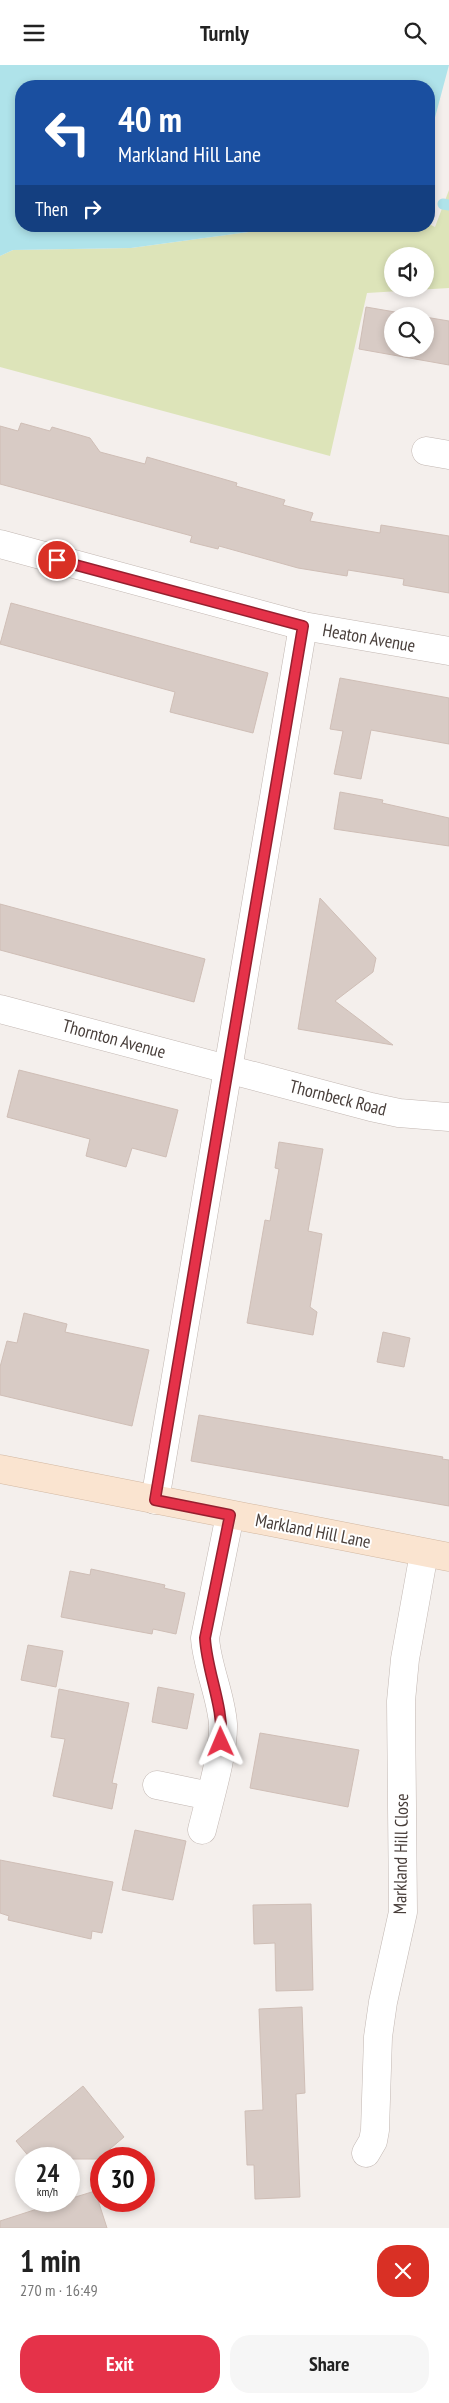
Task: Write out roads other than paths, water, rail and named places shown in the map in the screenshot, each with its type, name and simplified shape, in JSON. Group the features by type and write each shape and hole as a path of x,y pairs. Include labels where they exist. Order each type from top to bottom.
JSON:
{"street":[{"name":"Heaton Avenue","path":"0,544 303,626 449,651"},
{"path":"155,1500 303,626"},
{"name":"Thornton Avenue","path":"0,1009 228,1070"},
{"name":"Thornbeck Road","path":"228,1070 399,1113 449,1117"},
{"name":"Markland Hill Lane","path":"0,1469 436,1555"},
{"path":"202,1830 221,1742 223,1723 206,1654 205,1638 230,1515"},
{"name":"Markland Hill Close","path":"366,2153 373,2141 375,2130 378,2037 383,2002 403,1912 401,1701 405,1659 436,1555"},
{"path":"157,1785 210,1796"}],"water":[{"path":"0,65 449,65 435,118 435,80 15,80 15,232 248,232 131,248 13,250 0,256"}],"waterway":[{"path":"443,204 449,205"}]}
